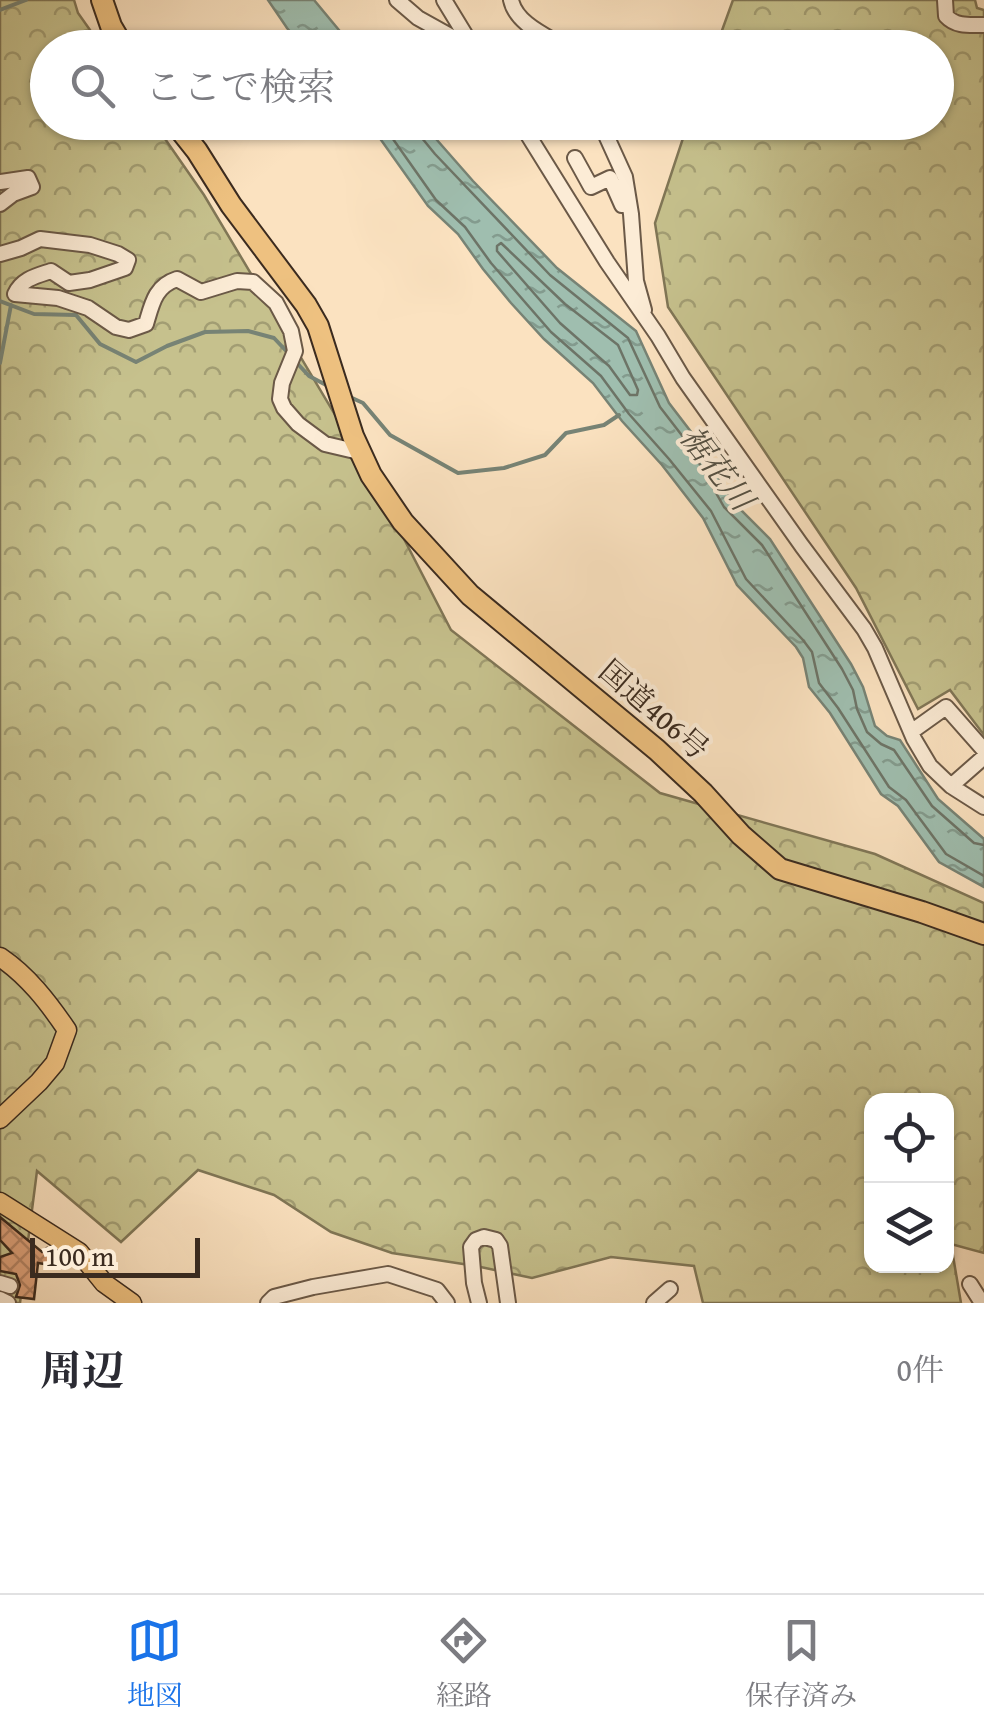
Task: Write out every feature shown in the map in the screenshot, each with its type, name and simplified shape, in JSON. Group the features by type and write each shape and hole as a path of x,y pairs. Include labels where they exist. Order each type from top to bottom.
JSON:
{"highway":[{"path":"102,0 113,30"},
{"name":"国道406号","path":"189,140 318,326 356,444 371,475 404,522 470,595 657,750 780,869 984,934"}],"main road":[{"path":"0,957 38,991 67,1030 55,1062 0,1118"},
{"path":"0,1202 80,1252 104,1283 132,1303"}],"street":[{"path":"397,0 440,30"},
{"path":"444,0 462,30"},
{"path":"510,0 516,14 537,30"},
{"path":"945,0 950,20 984,24"},
{"path":"531,140 607,262 730,445 864,629 930,766 951,786 984,807"},
{"path":"608,140 625,177 636,281 647,320"},
{"path":"575,158 591,187 610,178 622,204 630,204"},
{"path":"0,182 28,178 32,187 0,204"},
{"path":"0,254 40,239 90,244 118,254 128,260 125,268 69,283 51,272 34,276 19,284 15,294 58,298 88,308 129,330 146,324 155,294 166,282 177,279 201,292 237,281 253,282 276,302 291,331 295,351 282,383 280,399 284,408 324,444 356,444"},
{"path":"911,732 946,707 984,754 951,786"},
{"path":"479,1303 471,1247 484,1237 496,1240 500,1246 508,1303"},
{"path":"268,1303 274,1297 314,1287 388,1274 438,1290 447,1303"},
{"path":"970,1284 982,1303"},
{"path":"654,1303 670,1289"},
{"path":"0,1299 8,1303"}],"green space":[{"path":"0,0 74,0 90,30 30,30 30,140 166,140 204,195 371,475 451,630 660,793 875,854 984,903 984,1253 954,1245 954,1093 864,1093 864,1273 954,1273 954,1262 961,1303 703,1303 694,1266 611,1257 532,1278 392,1253 331,1232 274,1195 198,1170 121,1242 37,1171 20,1303 0,1303"},
{"path":"733,0 975,0 977,8 984,10 984,735 950,690 918,709 856,588 668,307 655,223 682,140 954,140 954,30 722,30"}],"water":[{"path":"268,0 314,0 339,30 289,30"},
{"path":"381,140 437,140 557,268 636,331 669,403 695,437 733,502 770,539 851,664 875,726 900,740 938,799 984,839 984,887 939,862 898,806 881,794 809,687 803,658 796,647 737,585 703,518 593,383 544,339 458,234 428,206"}],"building":[{"path":"0,1217 42,1252 47,1248 56,1259 50,1265 38,1263 34,1299 16,1297 20,1285 16,1274 0,1271 0,1257 12,1253 0,1240"}],"waterway":[{"path":"0,10 26,0"},
{"path":"0,301 34,314 76,315 100,344 136,362 205,332 248,331 274,338 290,355"},
{"path":"0,363 11,305"},
{"path":"296,362 309,376 328,386"},
{"path":"350,397 363,403 390,435 458,473 504,468 545,455 566,433 604,425 619,415"}],"water label":[{"name":"裾花川","path":"717,468"}]}
